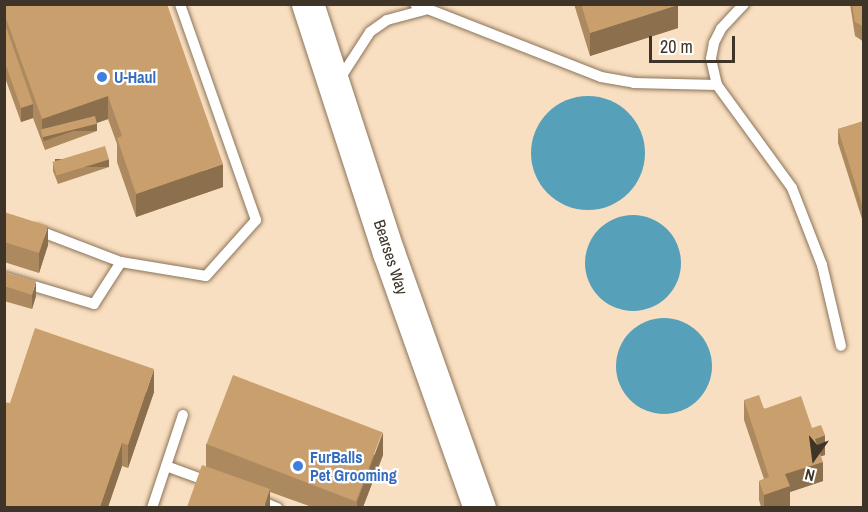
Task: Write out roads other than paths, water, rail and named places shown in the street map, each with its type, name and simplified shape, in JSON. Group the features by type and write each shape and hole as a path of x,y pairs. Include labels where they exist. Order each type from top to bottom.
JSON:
{"main road":[{"name":"Bearses Way","path":"308,4 389,253 480,507"}],"lane":[{"path":"25,226 121,262 206,276 256,220 180,4"},
{"path":"744,4 721,29 714,43 711,59 717,85 792,188 819,256 841,346"},
{"path":"336,85 370,32 387,20 420,7 601,77 634,83 717,85"},
{"path":"4,277 94,304 121,262"},
{"path":"152,507 183,415"},
{"path":"166,465 222,486"},
{"path":"244,495 277,507"}],"water":[{"path":"588,96 610,100 629,112 641,131 645,153 641,175 629,194 610,206 588,210 566,206 547,194 535,175 531,153 535,131 547,112 566,100"},
{"path":"633,215 651,219 667,229 677,245 681,263 677,281 667,297 651,307 633,311 615,307 599,297 589,281 585,263 589,245 599,229 615,219"},
{"path":"664,318 682,322 698,332 708,348 712,366 708,384 698,400 682,410 664,414 646,410 630,400 620,384 616,366 620,348 630,332 646,322"}],"place":[{"name":"U-Haul","path":"102,77"},
{"name":"FurBalls Pet Grooming","path":"298,466"}]}
